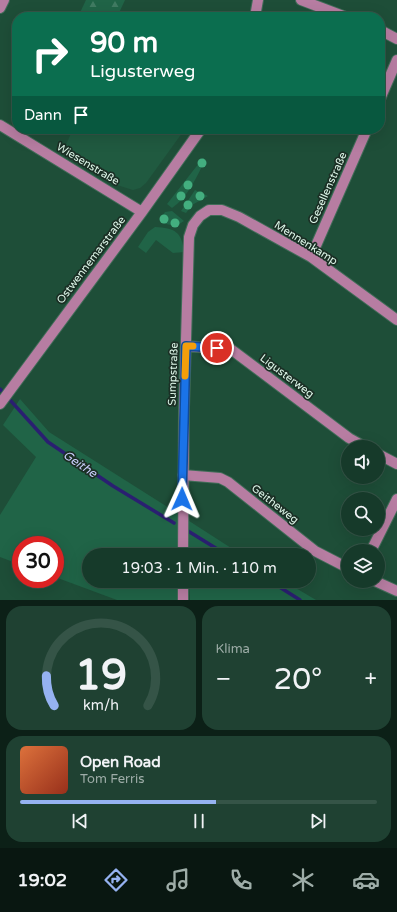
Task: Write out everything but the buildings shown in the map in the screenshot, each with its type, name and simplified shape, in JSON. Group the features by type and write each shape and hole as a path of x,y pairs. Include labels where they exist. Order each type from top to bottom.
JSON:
{"street":[{"path":"0,8 4,0"},
{"path":"255,12 258,0"},
{"path":"301,0 333,12"},
{"path":"385,33 397,39"},
{"path":"385,88 397,60"},
{"name":"Wiesenstraße","path":"0,125 12,132"},
{"name":"Wiesenstraße","path":"15,134 142,212"},
{"name":"Ostwennemarstraße","path":"0,404 142,212 197,134"},
{"name":"Gesellenstraße","path":"311,257 365,134"},
{"name":"Mennenkamp","path":"196,219 210,210 222,210 239,217 311,257 397,320"},
{"name":"Sumpstraße","path":"183,548 183,475 189,237 196,219"},
{"name":"Ligusterweg","path":"186,346 232,350 352,440"},
{"path":"385,458 397,464"},
{"name":"Geitheweg","path":"183,475 220,478 228,482 315,551 341,564"},
{"path":"374,544 397,499"},
{"path":"385,586 397,591"},
{"path":"183,588 183,600"}],"shaded area":[{"path":"71,134 181,134 146,183 140,188 133,190 117,185 114,180 63,151"}],"green space":[{"path":"86,0 125,0 119,12 80,12"},
{"path":"203,158 205,160 191,187 182,199 172,208 167,204"},
{"path":"195,190 208,196 192,205 186,213 181,211"},
{"path":"172,211 184,221 176,226 161,223 160,219 165,212"},
{"path":"155,227 176,232 183,245 184,252 173,253 156,240 146,253 138,247 148,232"},
{"path":"20,399 49,432 177,513 180,548 82,548 82,587 64,580 64,536 12,536 12,562 0,557 0,515 36,457 3,425"},
{"path":"186,519 231,548 188,548"},
{"path":"85,588 180,588 181,600 117,600"},
{"path":"189,588 296,588 316,600 190,600"}],"waterway":[{"name":"Geithe","path":"0,389 48,442 113,486 174,523"},
{"name":"Geithe","path":"188,531 216,548"},
{"name":"Geithe","path":"281,588 300,600"}],"slow traffic":[{"path":"185,376 186,346 193,346"}],"route":[{"path":"182,499 186,346 217,348"}]}
